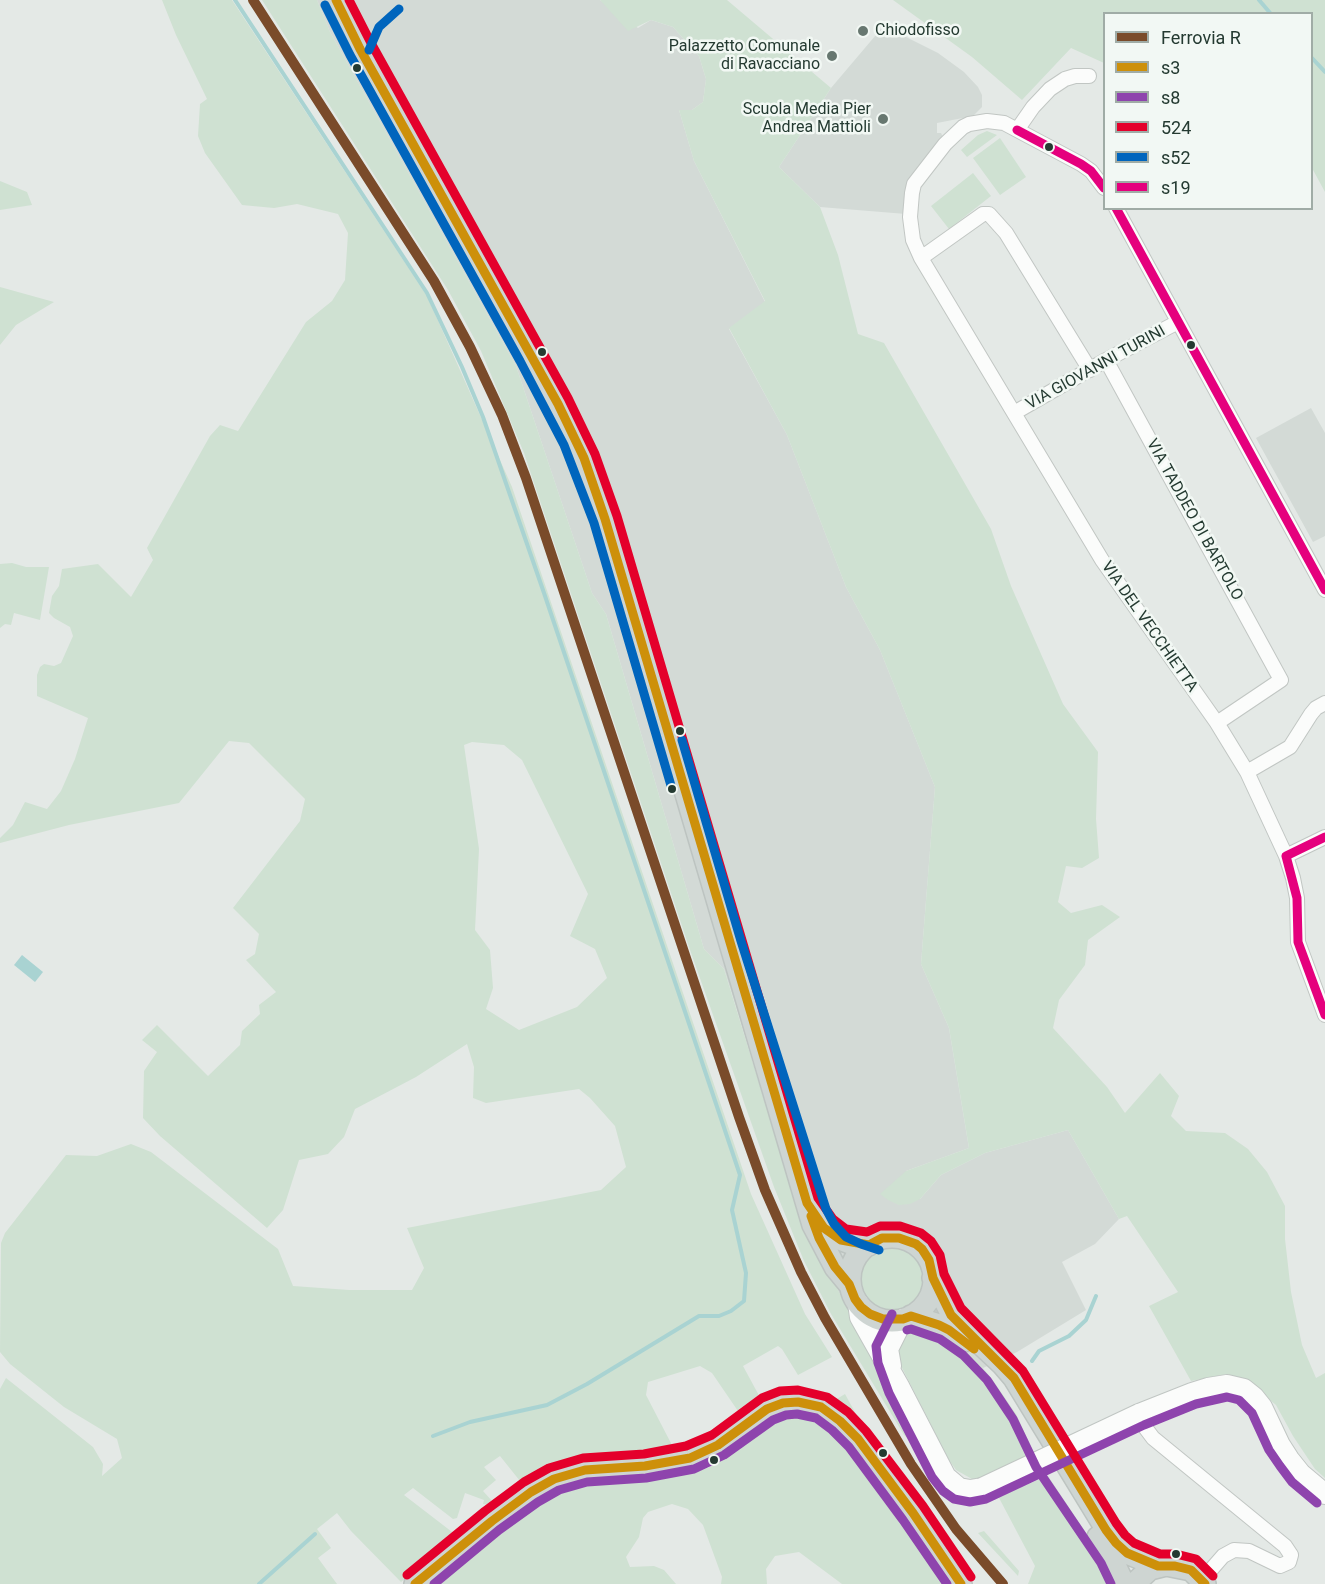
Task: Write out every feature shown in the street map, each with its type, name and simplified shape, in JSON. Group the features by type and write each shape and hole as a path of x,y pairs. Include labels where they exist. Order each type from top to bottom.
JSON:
{"main road":[{"path":"336,0 360,49 553,395 587,467 605,519 819,1238 853,1294 877,1317 891,1320 907,1318 939,1324 971,1346 996,1372 1023,1413 1047,1460 1111,1557 1125,1584"},
{"path":"807,1203 824,1228 832,1235 845,1242 869,1245"},
{"path":"853,1294 850,1270 861,1251 882,1238 899,1238 916,1244 929,1260 933,1278 954,1318 1014,1378 1111,1537 1127,1553 1158,1566 1191,1570 1204,1582"},
{"path":"907,1318 928,1299 933,1278"},
{"path":"415,1584 492,1521 554,1479 585,1470 652,1465 690,1458 718,1445 767,1409 793,1402 820,1407 858,1438 961,1584"},
{"path":"1134,1584 1143,1574 1158,1566"}],"street":[{"path":"1017,130 1033,107 1050,89 1065,79 1089,76"},
{"name":"VIA DEL VECCHIETTA","path":"1103,187 1091,171 1081,164 1004,123 994,120 969,124 945,144 920,174 912,188 910,217 913,240 921,258 1102,560 1217,723 1247,772 1286,856 1298,898 1299,942 1325,1015"},
{"path":"1117,210 1325,590"},
{"path":"921,258 983,214 989,214 1006,233 1090,370"},
{"name":"VIA GIOVANNI TURINI","path":"1014,413 1178,322"},
{"name":"VIA TADDEO DI BARTOLO","path":"1107,360 1281,680 1217,723"},
{"path":"1247,772 1290,747 1316,708 1325,703"},
{"path":"1286,856 1325,837"},
{"path":"853,1294 860,1317 948,1480 956,1486 966,1490 982,1488 1139,1414 1192,1393 1227,1385 1244,1389 1254,1397 1262,1407 1289,1459 1301,1474 1325,1494"},
{"path":"900,1388 887,1354 891,1340 907,1318"},
{"path":"1139,1414 1153,1438 1285,1546 1291,1555 1289,1562 1282,1566 1246,1550 1231,1551 1212,1566 1204,1582"}],"shaded area":[{"path":"317,0 600,0 638,28 651,20 673,27 699,56 706,79 703,102 692,110 679,110 694,161 765,302 729,329 787,435 846,587 880,650 935,787 921,964 949,1028 969,1148 906,1171 920,1199 941,1175 985,1153 1068,1130 1119,1219 1095,1244 1062,1262 1086,1310 1017,1352 983,1368 963,1349 926,1330 872,1329 849,1313 798,1205 724,969 704,949 606,614 592,593 516,366 330,32"},
{"name":"Scuola Media Pier Andrea Mattioli","path":"886,27 938,53 964,72 978,87 982,95 982,107 973,116 937,123 937,133 941,133 943,137 906,214 820,207 779,167 831,88 881,29"},
{"path":"1311,408 1325,433 1325,536 1313,542 1256,438"}],"green space":[{"path":"162,0 232,0 427,296 512,487 751,1194 805,1314 832,1357 798,1375 778,1346 743,1366 762,1401 740,1414 712,1373 700,1366 648,1382 646,1395 674,1449 567,1464 549,1471 524,1486 500,1456 484,1467 496,1480 483,1491 493,1502 489,1505 483,1504 484,1500 465,1493 457,1518 453,1519 413,1488 404,1495 456,1535 401,1582 351,1531 337,1513 317,1529 331,1548 318,1558 337,1584 0,1584 0,1389 6,1378 93,1447 103,1464 102,1476 122,1458 117,1439 64,1407 10,1364 0,1352 1,1243 5,1233 66,1155 97,1156 131,1144 151,1152 278,1249 293,1286 349,1290 412,1290 424,1268 407,1228 601,1190 626,1167 615,1126 579,1089 486,1103 473,1098 474,1067 467,1044 416,1077 355,1109 344,1137 328,1154 299,1160 283,1210 267,1228 160,1136 143,1118 144,1071 157,1052 142,1040 157,1025 208,1076 240,1045 242,1031 260,1014 259,1005 276,992 246,960 255,954 259,934 233,908 300,821 305,799 249,743 229,741 179,803 69,825 0,843 0,838 13,825 25,802 47,809 61,791 75,759 88,718 37,696 37,675 40,667 44,664 54,666 61,663 73,636 70,627 49,613 52,596 59,586 62,569 98,564 131,597 153,560 147,548 210,436 220,425 238,431 306,322 332,301 345,280 348,233 338,214 297,204 274,208 242,205 205,153 198,136 200,104 207,99","holes":["472,742 504,745 522,760 588,894 570,936 595,949 607,978 577,1007 519,1030 486,1009 493,988 490,950 475,930 479,849 464,745"]},
{"path":"262,0 317,0 330,32 516,366 592,593 606,614 704,949 724,969 783,1161 806,1226 889,1392 922,1451 904,1435 831,1314 804,1261 774,1187 690,950 524,453 481,351 448,290"},
{"path":"600,0 727,0 831,88 779,167 820,207 838,255 858,334 884,343 991,529 1011,586 1063,704 1098,752 1096,819 1099,858 1082,868 1066,866 1058,902 1071,913 1102,905 1120,917 1088,940 1085,965 1059,1000 1053,1028 1107,1087 1125,1113 1160,1073 1179,1096 1171,1116 1186,1131 1225,1133 1248,1149 1267,1172 1285,1206 1285,1239 1291,1292 1302,1345 1316,1378 1325,1373 1325,1478 1315,1469 1276,1405 1252,1385 1228,1374 1191,1381 1149,1306 1178,1292 1127,1216 1119,1219 1068,1130 985,1153 941,1175 920,1199 910,1204 899,1205 880,1194 906,1171 969,1148 949,1028 921,964 935,787 880,650 846,587 787,435 729,328 765,301 694,161 679,110 692,110 703,102 706,79 699,56 673,27 651,20 628,31"},
{"path":"893,0 1325,0 1325,192 1313,170 1313,12 1103,12 1103,63 1071,48 1022,100 972,57"},
{"path":"987,131 997,135 967,157 961,150 978,135"},
{"path":"1000,138 1026,177 1000,195 973,158"},
{"path":"973,173 991,196 949,229 931,206"},
{"path":"0,181 27,192 32,205 0,210"},
{"path":"0,287 54,302 16,325 0,345"},
{"path":"12,563 26,567 49,567 40,620 14,613 11,625 5,624 0,628 0,564"},
{"path":"892,1244 905,1246 916,1254 924,1265 926,1278 924,1291 916,1302 905,1310 892,1312 879,1310 868,1302 860,1291 858,1278 860,1265 868,1254 879,1246"},
{"path":"926,1330 963,1349 977,1361 1016,1414 1035,1455 982,1480 972,1479 956,1470 898,1360 897,1350 905,1336 914,1331"},
{"path":"845,1394 867,1434 835,1400"},
{"path":"797,1411 815,1416 833,1427 861,1456 949,1584 842,1584 799,1552 775,1556 766,1569 767,1584 721,1584 722,1577 703,1525 688,1509 672,1504 648,1512 643,1518 639,1537 626,1557 630,1567 654,1566 664,1570 676,1584 433,1584 489,1535 551,1491 579,1481 677,1473 708,1468 759,1425 789,1412"},
{"path":"1048,1476 1114,1575 1116,1584 1028,1584 1035,1566 998,1496"},
{"path":"984,1531 1019,1571 1018,1576 978,1533"}],"water":[{"path":"22,955 43,972 35,982 14,965"}],"waterway":[{"path":"235,0 427,293 462,367 483,417 544,593 740,1175 732,1210 746,1273 744,1301 731,1311 719,1316 699,1316 587,1384 547,1405 470,1422 433,1436"},
{"path":"1259,0 1269,12"},
{"path":"1313,59 1325,72"},
{"path":"1032,1361 1039,1351 1069,1336 1086,1320 1096,1296"},
{"path":"259,1584 315,1534"}],"rail line":[{"name":"R","path":"253,0 434,281 470,347 502,415 526,478 739,1117 765,1190 801,1272 825,1318 911,1464 956,1529 1003,1584"}],"transit line":[{"name":"s3","path":"336,0 360,49 558,404 584,458 605,519 807,1203 824,1228 841,1240 869,1245 882,1238 899,1238 916,1244 922,1249 929,1260 933,1278 951,1315 1014,1378 1116,1543 1127,1553 1158,1566 1175,1566 1191,1570 1205,1584"},
{"name":"524","path":"349,0 568,398 595,454 617,516 818,1198 833,1219 846,1229 867,1232 880,1226 900,1226 921,1233 931,1241 940,1255 944,1274 961,1308 1023,1371 1125,1535 1134,1543 1160,1554 1176,1554 1196,1559 1213,1576"},
{"name":"s52","path":"325,5 350,55 520,361 564,445 594,523 672,789"},
{"name":"s52","path":"369,50 379,27 399,9"},
{"name":"s19","path":"1017,130 1081,164 1091,171 1103,187"},
{"name":"s19","path":"1117,210 1325,590"},
{"name":"s52","path":"682,740 741,941 826,1209 834,1224 846,1237 879,1250"},
{"name":"s19","path":"1325,837 1286,856 1297,898 1298,942 1325,1015"},
{"name":"s3","path":"811,1216 819,1238 861,1307 870,1314 883,1319 903,1319 911,1316 939,1325 974,1349"},
{"name":"s8","path":"892,1314 876,1346 878,1363 889,1393 932,1477 943,1491 954,1499 970,1502 986,1499 1144,1425 1196,1404 1227,1397 1239,1400 1252,1413 1269,1450 1280,1466 1292,1482 1317,1503"},
{"name":"s8","path":"907,1330 911,1329 940,1339 963,1355 987,1380 1013,1419 1036,1467 1101,1563 1111,1584"},
{"name":"524","path":"407,1575 485,1511 524,1482 549,1468 583,1458 644,1454 686,1446 712,1435 762,1398 780,1391 798,1390 827,1397 848,1412 866,1431 923,1506 971,1577"},
{"name":"s3","path":"415,1584 492,1521 531,1492 554,1479 585,1470 645,1466 690,1458 718,1445 767,1409 783,1403 798,1402 821,1407 840,1421 858,1439 913,1513 961,1584"},
{"name":"s8","path":"434,1584 499,1530 559,1490 587,1482 646,1478 694,1469 724,1455 773,1420 797,1414 816,1418 849,1447 947,1584"}],"place":[{"name":"Chiodofisso","path":"863,31"},
{"name":"Palazzetto Comunale di Ravacciano","path":"832,56"},
{"name":"Scuola Media Pier Andrea Mattioli","path":"883,119"}]}
